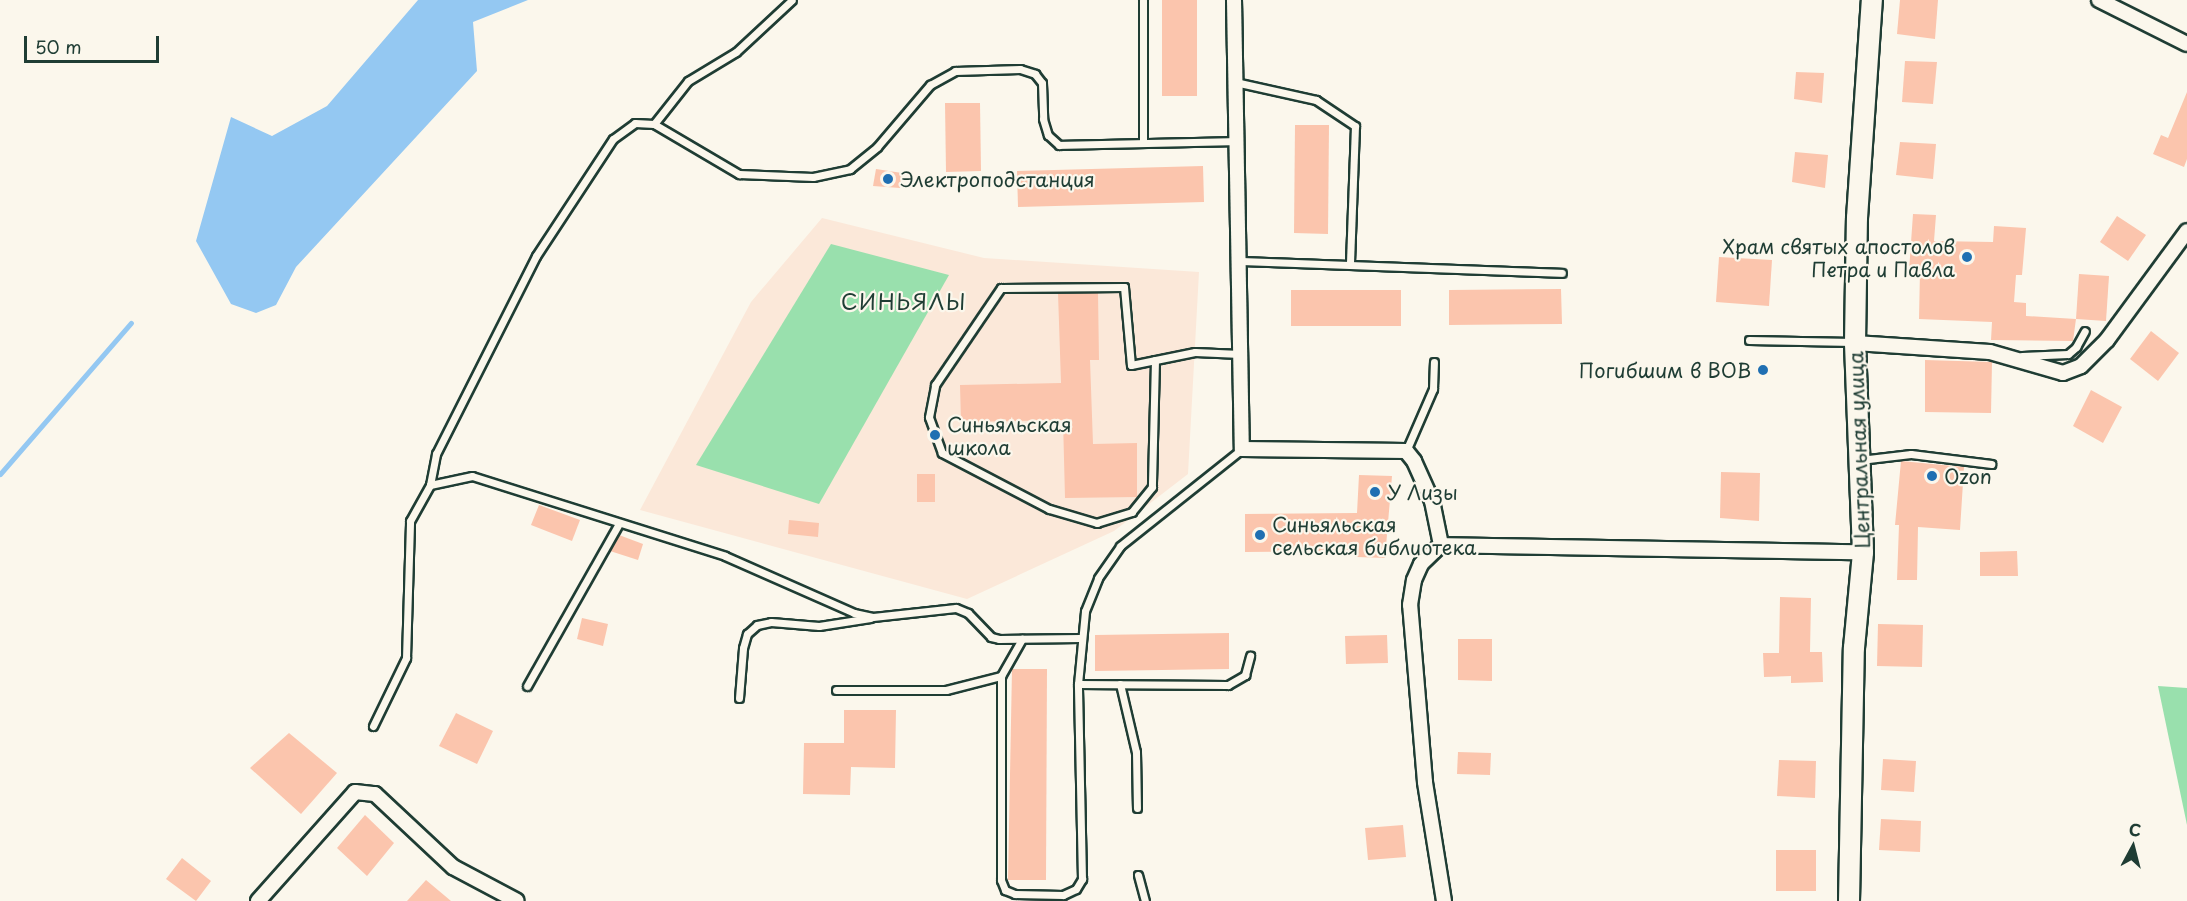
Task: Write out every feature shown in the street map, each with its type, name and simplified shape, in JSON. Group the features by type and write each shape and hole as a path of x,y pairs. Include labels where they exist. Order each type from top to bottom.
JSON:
{"street":[{"path":"1233,0 1242,449 1406,451 1414,461 1432,501 1441,544"},
{"name":"Центральная улица","path":"1849,901 1854,648 1863,552 1855,342 1857,218 1872,0"},
{"path":"2099,0 2187,44"},
{"path":"1855,342 2010,356 2063,372 2081,366 2107,340 2187,231"},
{"path":"1444,901 1425,782 1410,605 1414,580 1421,564 1441,544 1863,552"},
{"path":"258,901 355,792 375,794 453,867 517,901"}],"lane":[{"path":"654,124 688,81 736,52 792,0"},
{"path":"1143,0 1143,143"},
{"path":"373,726 406,658 410,521 430,485 436,454 536,256 614,139 635,123 654,124 739,174 813,177 850,169 877,147 930,84 956,71 1020,69 1035,74 1042,83 1042,119 1048,135 1059,145 1236,141"},
{"path":"1235,82 1316,100 1355,126 1350,263"},
{"path":"1237,261 1350,263 1562,273"},
{"path":"1155,360 1152,487 1132,512 1096,523 1049,509 942,453 929,417 935,385 1001,288 1124,287 1131,365 1155,360 1194,352 1240,354"},
{"path":"2010,356 2068,354 2076,347 2085,332"},
{"path":"1749,340 1855,342"},
{"path":"1406,451 1433,389 1434,362"},
{"path":"1022,639 1001,676 1001,880 1005,890 1015,894 1063,895 1076,889 1082,879 1078,684 1080,638 1085,611 1098,578 1120,546 1242,449"},
{"path":"1860,460 1911,454 1991,464"},
{"path":"430,485 471,476 618,525 638,527 725,556 854,613 873,617"},
{"path":"527,686 618,525"},
{"path":"740,698 743,648 747,633 757,625 843,625 873,617 956,608 968,613 991,637 1080,638"},
{"path":"1078,684 1228,685 1245,675 1250,656"},
{"path":"836,690 946,690 1001,676"},
{"path":"1120,684 1136,752 1137,808"},
{"path":"1138,875 1145,901"}],"shaded area":[{"name":"Синьяльская школа","path":"822,218 984,258 1199,272 1188,474 1114,531 967,599 640,510 751,302"}],"green space":[{"path":"831,244 949,275 819,504 696,465"},
{"path":"2158,686 2187,688 2187,825"}],"water":[{"path":"418,0 528,0 473,22 477,71 296,267 276,305 256,313 231,304 196,241 231,117 272,136 327,106"}],"building":[{"path":"1162,0 1197,0 1197,96 1162,96"},
{"path":"1900,0 1938,0 1935,39 1897,34"},
{"path":"1905,61 1937,62 1933,104 1902,102"},
{"path":"1796,72 1824,73 1822,103 1794,99"},
{"path":"2187,92 2187,159 2184,167 2153,154 2161,135 2168,138"},
{"path":"945,103 980,103 981,171 946,172"},
{"path":"1295,125 1329,125 1328,234 1294,233"},
{"path":"1900,142 1936,144 1933,179 1896,175"},
{"path":"1795,152 1828,155 1825,188 1792,182"},
{"path":"1203,166 1204,202 1018,207 1017,171"},
{"name":"Электроподстанция","path":"876,169 902,173 900,188 873,186"},
{"path":"1913,214 1936,215 1934,241 1993,242 1994,226 2026,228 2022,275 2016,275 2014,302 2026,303 2026,316 2076,319 2073,341 1991,340 1992,322 1919,319 1920,271 1909,271"},
{"path":"2117,216 2146,235 2128,261 2100,242"},
{"path":"1719,257 1772,260 1769,306 1716,302"},
{"path":"2079,274 2109,276 2106,321 2076,319"},
{"path":"1561,289 1562,324 1449,325 1449,290"},
{"path":"1291,290 1401,290 1401,326 1291,326"},
{"path":"1058,293 1098,293 1099,360 1090,360 1093,444 1137,443 1137,497 1065,498 1063,420 961,422 960,385 1061,383"},
{"path":"2151,331 2179,353 2158,381 2130,359"},
{"path":"1925,360 1992,362 1991,413 1925,412"},
{"path":"2091,390 2122,407 2103,443 2073,426"},
{"path":"1901,461 1964,467 1960,530 1918,527 1917,580 1897,580 1899,525 1895,525"},
{"path":"1721,472 1760,473 1759,521 1720,518"},
{"path":"917,474 935,474 935,502 917,502"},
{"path":"1359,475 1392,476 1385,558 1357,557 1358,551 1245,552 1245,514 1357,513"},
{"path":"539,505 580,520 572,541 531,525"},
{"path":"789,520 819,523 818,537 788,534"},
{"path":"619,535 643,544 638,560 610,551"},
{"path":"2017,551 2018,576 1980,576 1980,552"},
{"path":"1780,597 1811,598 1810,652 1822,652 1823,682 1791,683 1791,676 1764,677 1763,653 1779,653"},
{"path":"582,618 608,624 603,646 577,639"},
{"path":"1878,624 1923,625 1922,667 1877,666"},
{"path":"1229,633 1229,669 1095,671 1095,635"},
{"path":"1387,635 1388,663 1346,664 1345,636"},
{"path":"1458,639 1492,639 1492,681 1458,680"},
{"path":"1012,669 1047,669 1046,880 1008,880"},
{"path":"844,710 896,710 895,768 851,767 850,795 803,794 804,743 844,743"},
{"path":"456,713 493,731 477,764 439,746"},
{"path":"289,733 337,773 301,814 250,768"},
{"path":"1458,752 1491,753 1490,775 1457,774"},
{"path":"1883,759 1916,761 1914,792 1881,790"},
{"path":"1779,760 1816,761 1815,798 1777,796"},
{"path":"365,815 394,843 367,876 337,848"},
{"path":"1881,819 1921,821 1920,852 1879,850"},
{"path":"1403,825 1406,857 1368,860 1365,828"},
{"path":"1776,850 1816,850 1816,891 1776,891"},
{"path":"182,858 211,881 196,901 166,879"},
{"path":"426,880 451,901 407,901"}],"waterway":[{"path":"0,474 131,323"}],"place":[{"name":"Электроподстанция","path":"888,179"},
{"name":"Храм святых апостолов Петра и Павла","path":"1967,257"},
{"name":"Погибшим в ВОВ","path":"1763,370"},
{"name":"Синьяльская школа","path":"935,435"},
{"name":"Ozon","path":"1932,476"},
{"name":"У Лизы","path":"1375,492"},
{"name":"Синьяльская сельская библиотека","path":"1260,535"}],"district":[{"name":"СИНЬЯЛЫ","path":"904,301"}]}
